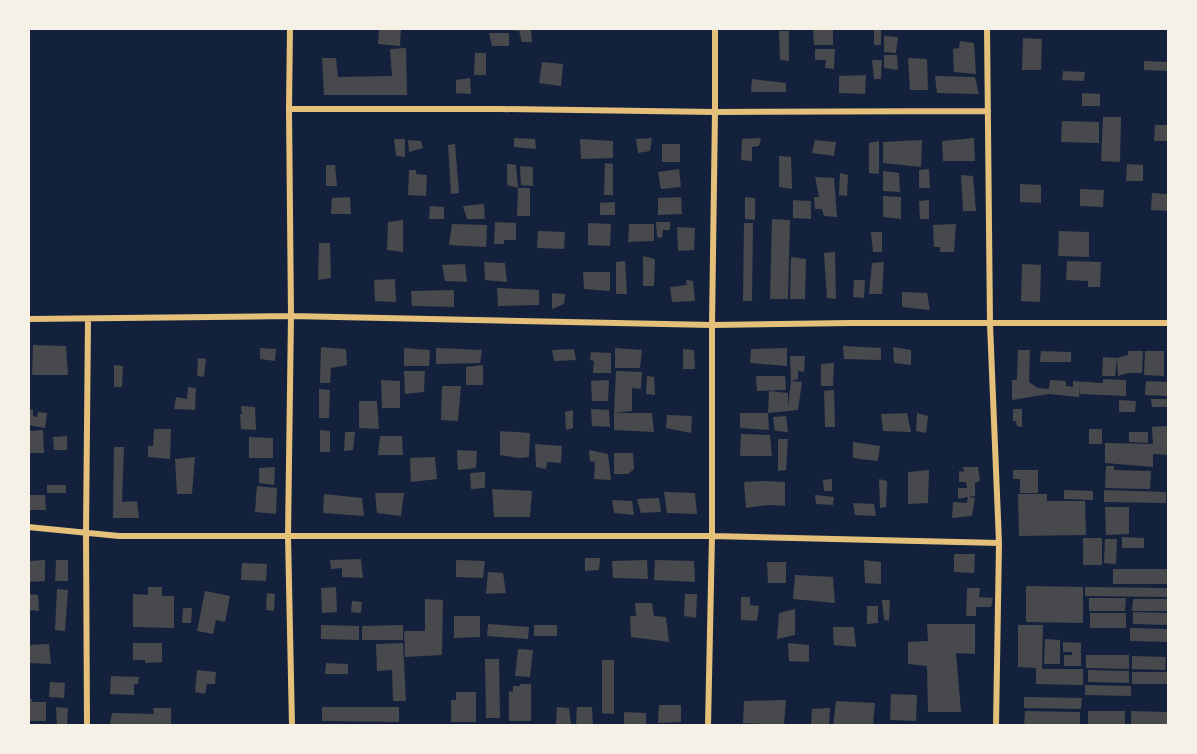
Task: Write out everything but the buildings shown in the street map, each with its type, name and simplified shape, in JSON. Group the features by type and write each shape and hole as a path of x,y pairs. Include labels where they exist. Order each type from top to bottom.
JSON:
{"street":[{"path":"290,28 288,109 291,316 288,536 292,726"},
{"path":"708,726 712,536 715,28"},
{"path":"987,28 990,324 999,543 996,726"},
{"path":"288,109 988,111"},
{"path":"28,319 291,316 712,325 1168,323"},
{"path":"87,726 88,319"},
{"path":"28,527 119,536 712,536 999,543"}]}
